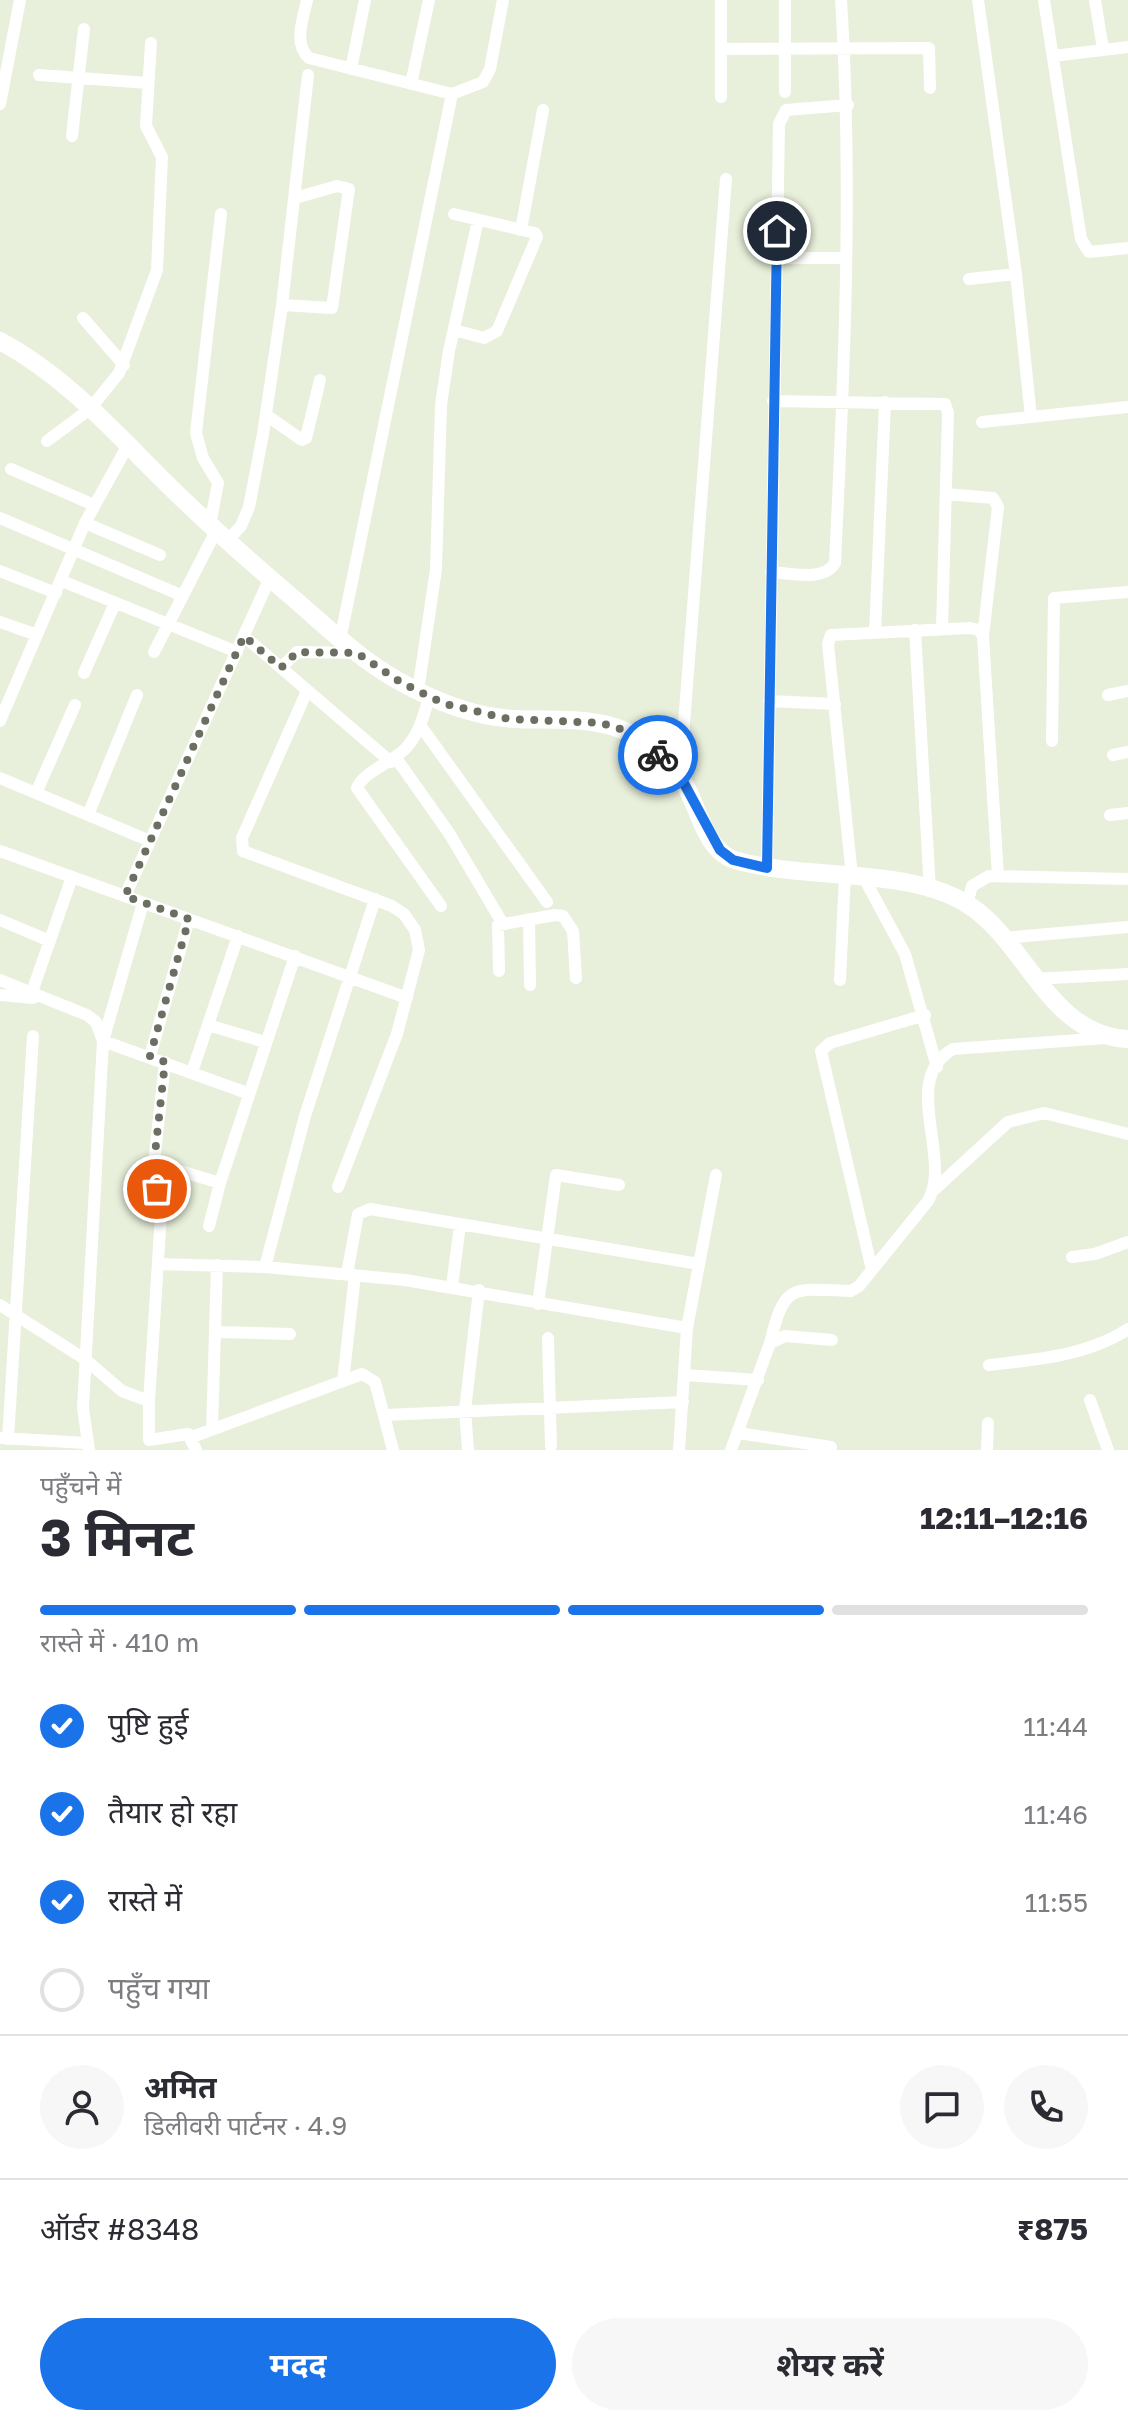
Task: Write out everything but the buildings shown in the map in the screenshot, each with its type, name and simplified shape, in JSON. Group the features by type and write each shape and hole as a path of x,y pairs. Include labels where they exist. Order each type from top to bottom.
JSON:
{"main road":[{"path":"0,341 73,391 218,533 357,653 445,704 509,719 601,723 627,731 680,776 720,850 733,860 767,868 854,877 930,890 967,904 1003,938 1033,979 1086,1026 1118,1039"}],"street":[{"path":"0,104 7,35 20,0"},
{"path":"307,0 299,42 302,52 309,58 452,94 483,82 490,69 503,0"},
{"path":"351,69 365,0"},
{"path":"411,84 429,0"},
{"path":"721,0 721,97"},
{"path":"785,0 785,92"},
{"path":"771,572 822,574 831,571 835,563 843,401 848,105 841,0"},
{"path":"978,0 1016,274 1031,417"},
{"path":"1044,0 1081,239 1089,252 1128,248"},
{"path":"1095,0 1103,49"},
{"path":"72,136 84,29"},
{"path":"47,441 90,409 124,365 150,291 159,253 162,157 146,126 151,43"},
{"path":"1053,56 1128,47"},
{"path":"721,49 929,48 930,88"},
{"path":"39,75 148,83"},
{"path":"218,533 241,526 249,507 282,305 308,75"},
{"path":"340,640 452,94"},
{"path":"767,868 773,401 781,115 796,107 848,105"},
{"path":"521,230 543,110"},
{"path":"680,776 726,179"},
{"path":"282,305 332,308 349,189 337,186 295,198"},
{"path":"154,652 218,533 218,483 197,445 197,409 221,214"},
{"path":"454,214 535,233 537,243 497,331 484,338 454,330"},
{"path":"441,906 359,793 359,783 393,760 420,725 436,569 439,428 454,330 478,220"},
{"path":"776,258 844,258"},
{"path":"969,279 1016,274"},
{"path":"83,318 124,365"},
{"path":"266,415 302,440 306,438 320,380"},
{"path":"773,401 945,404 948,413 942,629"},
{"path":"875,632 885,402"},
{"path":"982,422 1128,407"},
{"path":"0,719 85,523 128,445"},
{"path":"11,469 94,505"},
{"path":"946,494 984,495 993,498 998,507 983,636 998,876"},
{"path":"0,518 183,596"},
{"path":"85,523 160,555"},
{"path":"0,571 115,603 237,652"},
{"path":"125,896 270,578"},
{"path":"1052,741 1054,598 1128,592"},
{"path":"84,673 115,603"},
{"path":"0,622 37,635"},
{"path":"840,980 854,877 828,644 831,635 970,628 979,630 983,636"},
{"path":"915,630 930,890"},
{"path":"244,636 393,760 449,833 503,924"},
{"path":"281,668 297,652 357,653"},
{"path":"307,691 240,845 248,854 375,899 404,914 415,930 419,950 382,1074 338,1187"},
{"path":"1108,695 1128,691"},
{"path":"88,815 137,695"},
{"path":"769,701 835,704"},
{"path":"36,793 75,705"},
{"path":"420,725 547,902"},
{"path":"1113,755 1128,752"},
{"path":"0,778 150,841"},
{"path":"1110,815 1128,813"},
{"path":"0,851 407,998"},
{"path":"967,904 977,880 998,876 1128,879"},
{"path":"32,992 72,877"},
{"path":"854,877 905,954 925,1015 937,1067"},
{"path":"265,1267 305,1116 375,899"},
{"path":"33,1036 16,1316 4,1438 88,1446 83,1408 103,1041 143,903"},
{"path":"499,971 498,925 555,915 569,922 573,931 576,978"},
{"path":"150,1056 189,919"},
{"path":"529,919 530,985"},
{"path":"0,920 50,941"},
{"path":"1003,938 1128,927"},
{"path":"192,1072 238,936"},
{"path":"209,1226 247,1093 295,956"},
{"path":"1033,979 1128,974"},
{"path":"0,980 96,1022 103,1041"},
{"path":"0,995 48,999"},
{"path":"872,1270 821,1051 830,1043 925,1015"},
{"path":"208,1025 265,1042"},
{"path":"935,1189 935,1153 927,1105 943,1055 953,1049 1118,1039"},
{"path":"103,1041 247,1093"},
{"path":"165,1062 154,1163 161,1215 149,1440 182,1433 192,1437 362,1374 369,1376 386,1415 393,1450"},
{"path":"731,1450 785,1297 797,1291 851,1291 872,1270 935,1189 1008,1122 1044,1113 1128,1134"},
{"path":"154,1163 220,1183"},
{"path":"538,1304 556,1175 619,1185"},
{"path":"679,1450 687,1328 716,1175"},
{"path":"343,1381 358,1214 363,1210 699,1264"},
{"path":"452,1286 460,1225"},
{"path":"1072,1257 1095,1254 1128,1242"},
{"path":"158,1264 265,1267 452,1286 538,1304 687,1328"},
{"path":"212,1430 217,1265"},
{"path":"468,1450 465,1410 479,1290"},
{"path":"0,1305 86,1360 122,1391 149,1401"},
{"path":"989,1365 1043,1358 1083,1348 1128,1329"},
{"path":"217,1332 290,1334"},
{"path":"770,1343 785,1336 832,1340"},
{"path":"548,1338 551,1446"},
{"path":"685,1375 758,1380"},
{"path":"1090,1400 1108,1450"},
{"path":"386,1415 683,1402"},
{"path":"987,1450 988,1423"},
{"path":"738,1433 831,1447"},
{"path":"192,1437 196,1450"}],"way so far":[{"path":"157,1189 154,1163 165,1062 150,1056 189,919 125,896 244,636 281,668 297,652 357,653 402,683 445,704 509,719 601,723 627,731 658,755"}],"route":[{"path":"658,755 680,776 712,841 726,857 767,868 777,231"}]}
